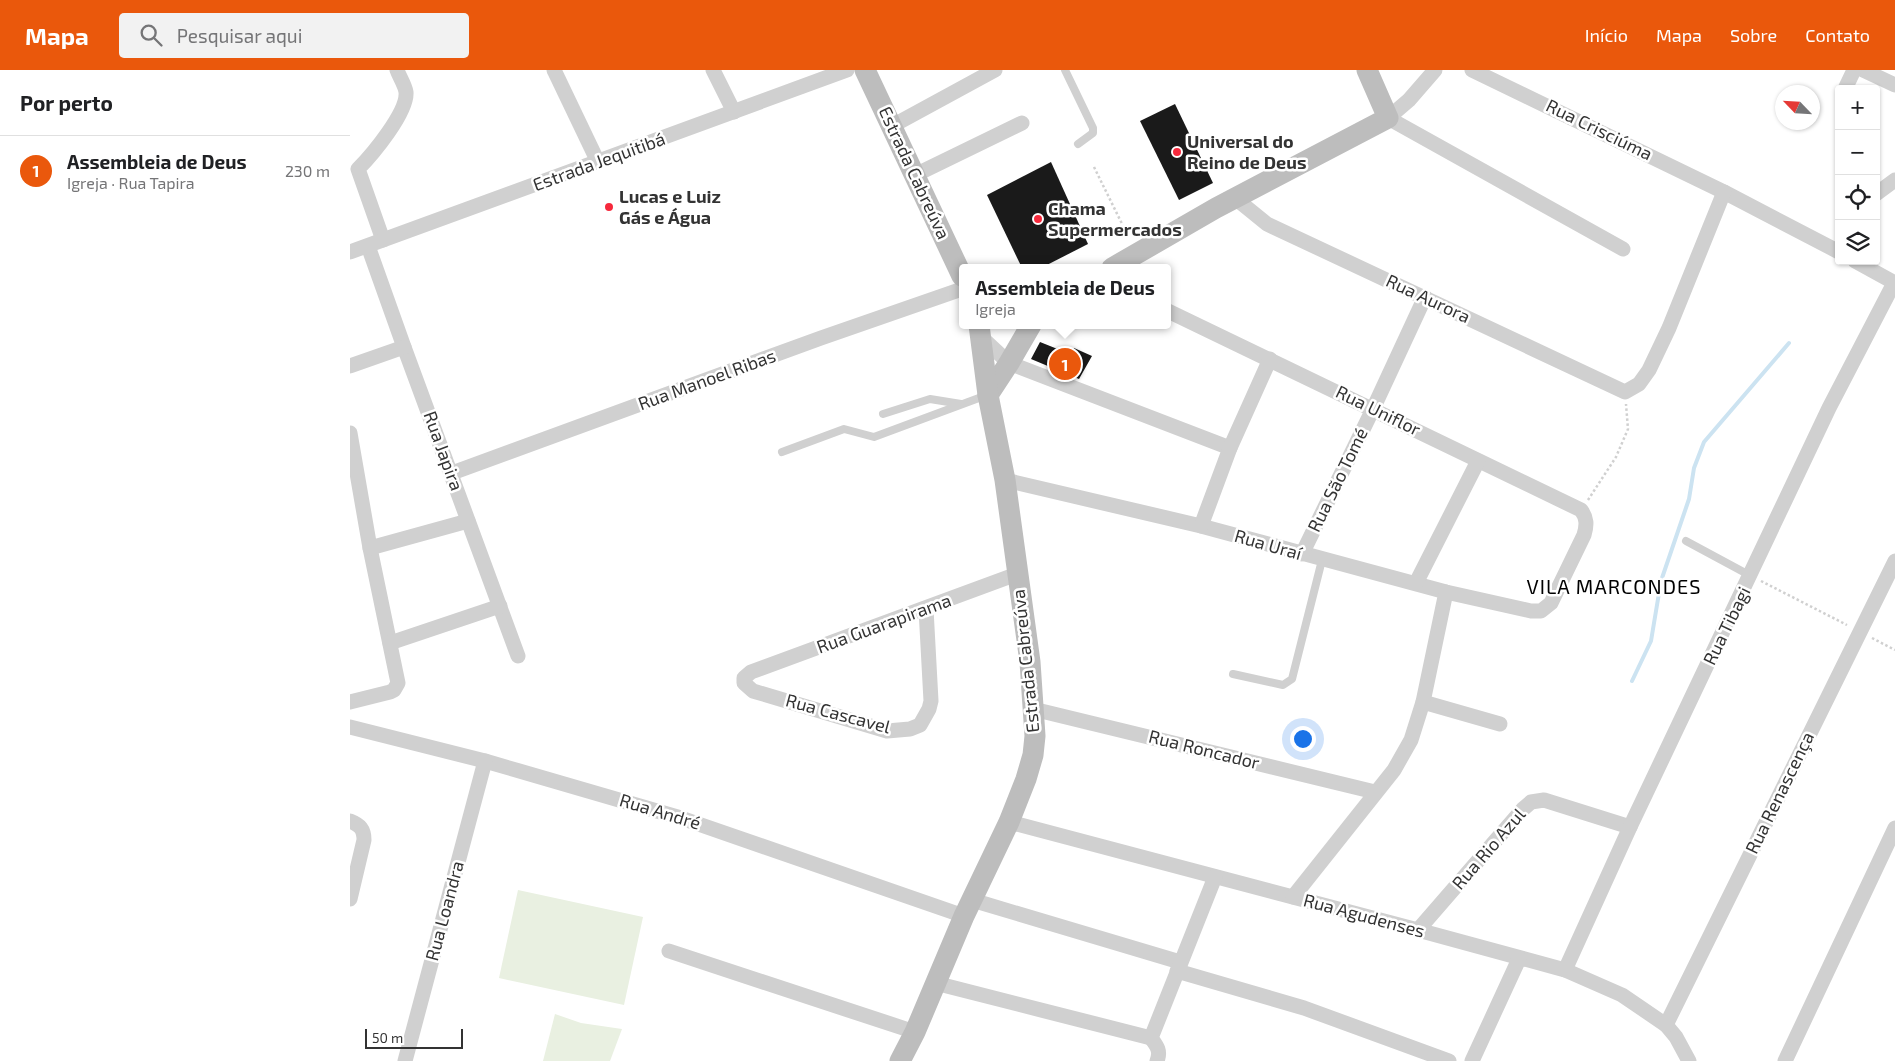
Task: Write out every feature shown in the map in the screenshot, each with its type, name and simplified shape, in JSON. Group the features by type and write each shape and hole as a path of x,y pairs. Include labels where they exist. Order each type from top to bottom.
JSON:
{"main road":[{"name":"Estrada Cabreúva","path":"865,70 959,270"},
{"path":"1118,264 1235,198 1388,118 1366,70"},
{"path":"988,395 1029,329"},
{"name":"Estrada Cabreúva","path":"900,1061 968,908 1009,822 1033,755 1034,736 1030,662 1005,480 988,395 980,331"}],"street":[{"path":"383,240 358,169 387,134 402,108 406,92 397,70"},
{"path":"554,70 598,162"},
{"path":"713,70 734,112"},
{"name":"Estrada Jequitibá","path":"350,252 847,70"},
{"path":"892,126 995,70"},
{"path":"1435,70 1409,100 1388,118 1623,249"},
{"name":"Rua Crisciúma","path":"1472,70 1835,248"},
{"path":"1847,85 1854,70"},
{"path":"1863,70 1895,85"},
{"path":"915,175 1022,123"},
{"path":"1880,191 1895,180"},
{"path":"1625,392 1639,384 1649,370 1669,328 1724,192"},
{"name":"Rua Aurora","path":"1235,198 1267,224 1625,392"},
{"name":"Rua Japira","path":"368,246 518,656"},
{"path":"1862,265 1895,283"},
{"name":"Rua Tibagi","path":"1565,970 1630,827 1751,576 1829,408 1895,283"},
{"name":"Rua Manoel Ribas","path":"452,473 821,338 959,290"},
{"name":"Rua São Tomé","path":"1302,554 1374,408 1425,297"},
{"name":"Rua Uniflor","path":"1171,312 1374,408 1583,513"},
{"path":"980,331 1009,363 1230,448"},
{"path":"350,366 404,347"},
{"path":"1201,526 1230,448 1270,359"},
{"path":"350,433 370,548 398,683 390,692 350,702"},
{"path":"1416,583 1478,461"},
{"name":"Rua Uraí","path":"1005,480 1201,526 1446,592 1531,611 1541,610 1551,603 1584,535 1587,526 1583,513"},
{"path":"370,548 468,521"},
{"name":"Rua Renascença","path":"1666,1025 1895,562"},
{"name":"Rua Guarapirama","path":"751,672 1017,574"},
{"path":"1293,897 1394,770 1412,740 1423,702 1446,592"},
{"path":"390,643 500,606"},
{"name":"Rua Cascavel","path":"751,672 744,678 744,683 753,691 887,730 910,730 920,725 926,718 931,700 926,609"},
{"path":"1423,702 1500,724"},
{"name":"Rua Roncador","path":"1033,709 1375,792"},
{"name":"Rua André","path":"350,728 485,761 681,818 968,908 1179,966 1304,1008 1449,1061"},
{"name":"Rua Loandra","path":"405,1061 485,761"},
{"name":"Rua Rio Azul","path":"1418,930 1531,802 1544,800 1630,827"},
{"path":"350,822 362,828 364,840 350,899"},
{"name":"Rua Agudenses","path":"1009,822 1565,970 1622,995 1666,1025 1676,1037 1689,1061"},
{"path":"1785,1061 1890,851 1895,828"},
{"path":"1151,1038 1215,877"},
{"path":"669,951 914,1032"},
{"path":"1472,1061 1518,959"},
{"path":"935,983 1151,1038 1158,1046 1160,1054 1157,1061"}],"lane":[{"path":"1065,70 1093,128 1093,133 1078,144"},
{"path":"782,452 844,429 874,437 988,395"},
{"path":"883,414 930,399 962,404"},
{"path":"1686,541 1751,576"},
{"path":"1233,674 1284,685 1292,679 1322,560"}],"path":[{"path":"1094,167 1136,253"},
{"path":"1583,513 1616,457 1628,429 1625,392"},
{"path":"1751,576 1895,650"}],"green space":[{"path":"518,890 643,917 624,1005 499,978"},
{"path":"555,1014 581,1023 622,1029 610,1061 543,1061"}],"building":[{"name":"Universal do Reino de Deus","path":"1175,104 1213,183 1179,200 1140,121"},
{"name":"Chama Supermercados","path":"1051,162 1088,244 1049,264 1020,264 987,195"},
{"path":"1040,342 1070,354 1074,348 1092,356 1079,379 1031,359"}],"waterway":[{"path":"1632,681 1651,641 1661,581 1689,499 1694,468 1704,442 1789,343"}],"place":[{"name":"Universal do Reino de Deus","path":"1177,152"},
{"name":"Lucas e Luiz Gás e Água","path":"609,207"},
{"name":"Chama Supermercados","path":"1038,219"},
{"name":"Assembleia de Deus","path":"1065,364"}],"district":[{"name":"VILA MARCONDES","path":"1614,587"}]}
